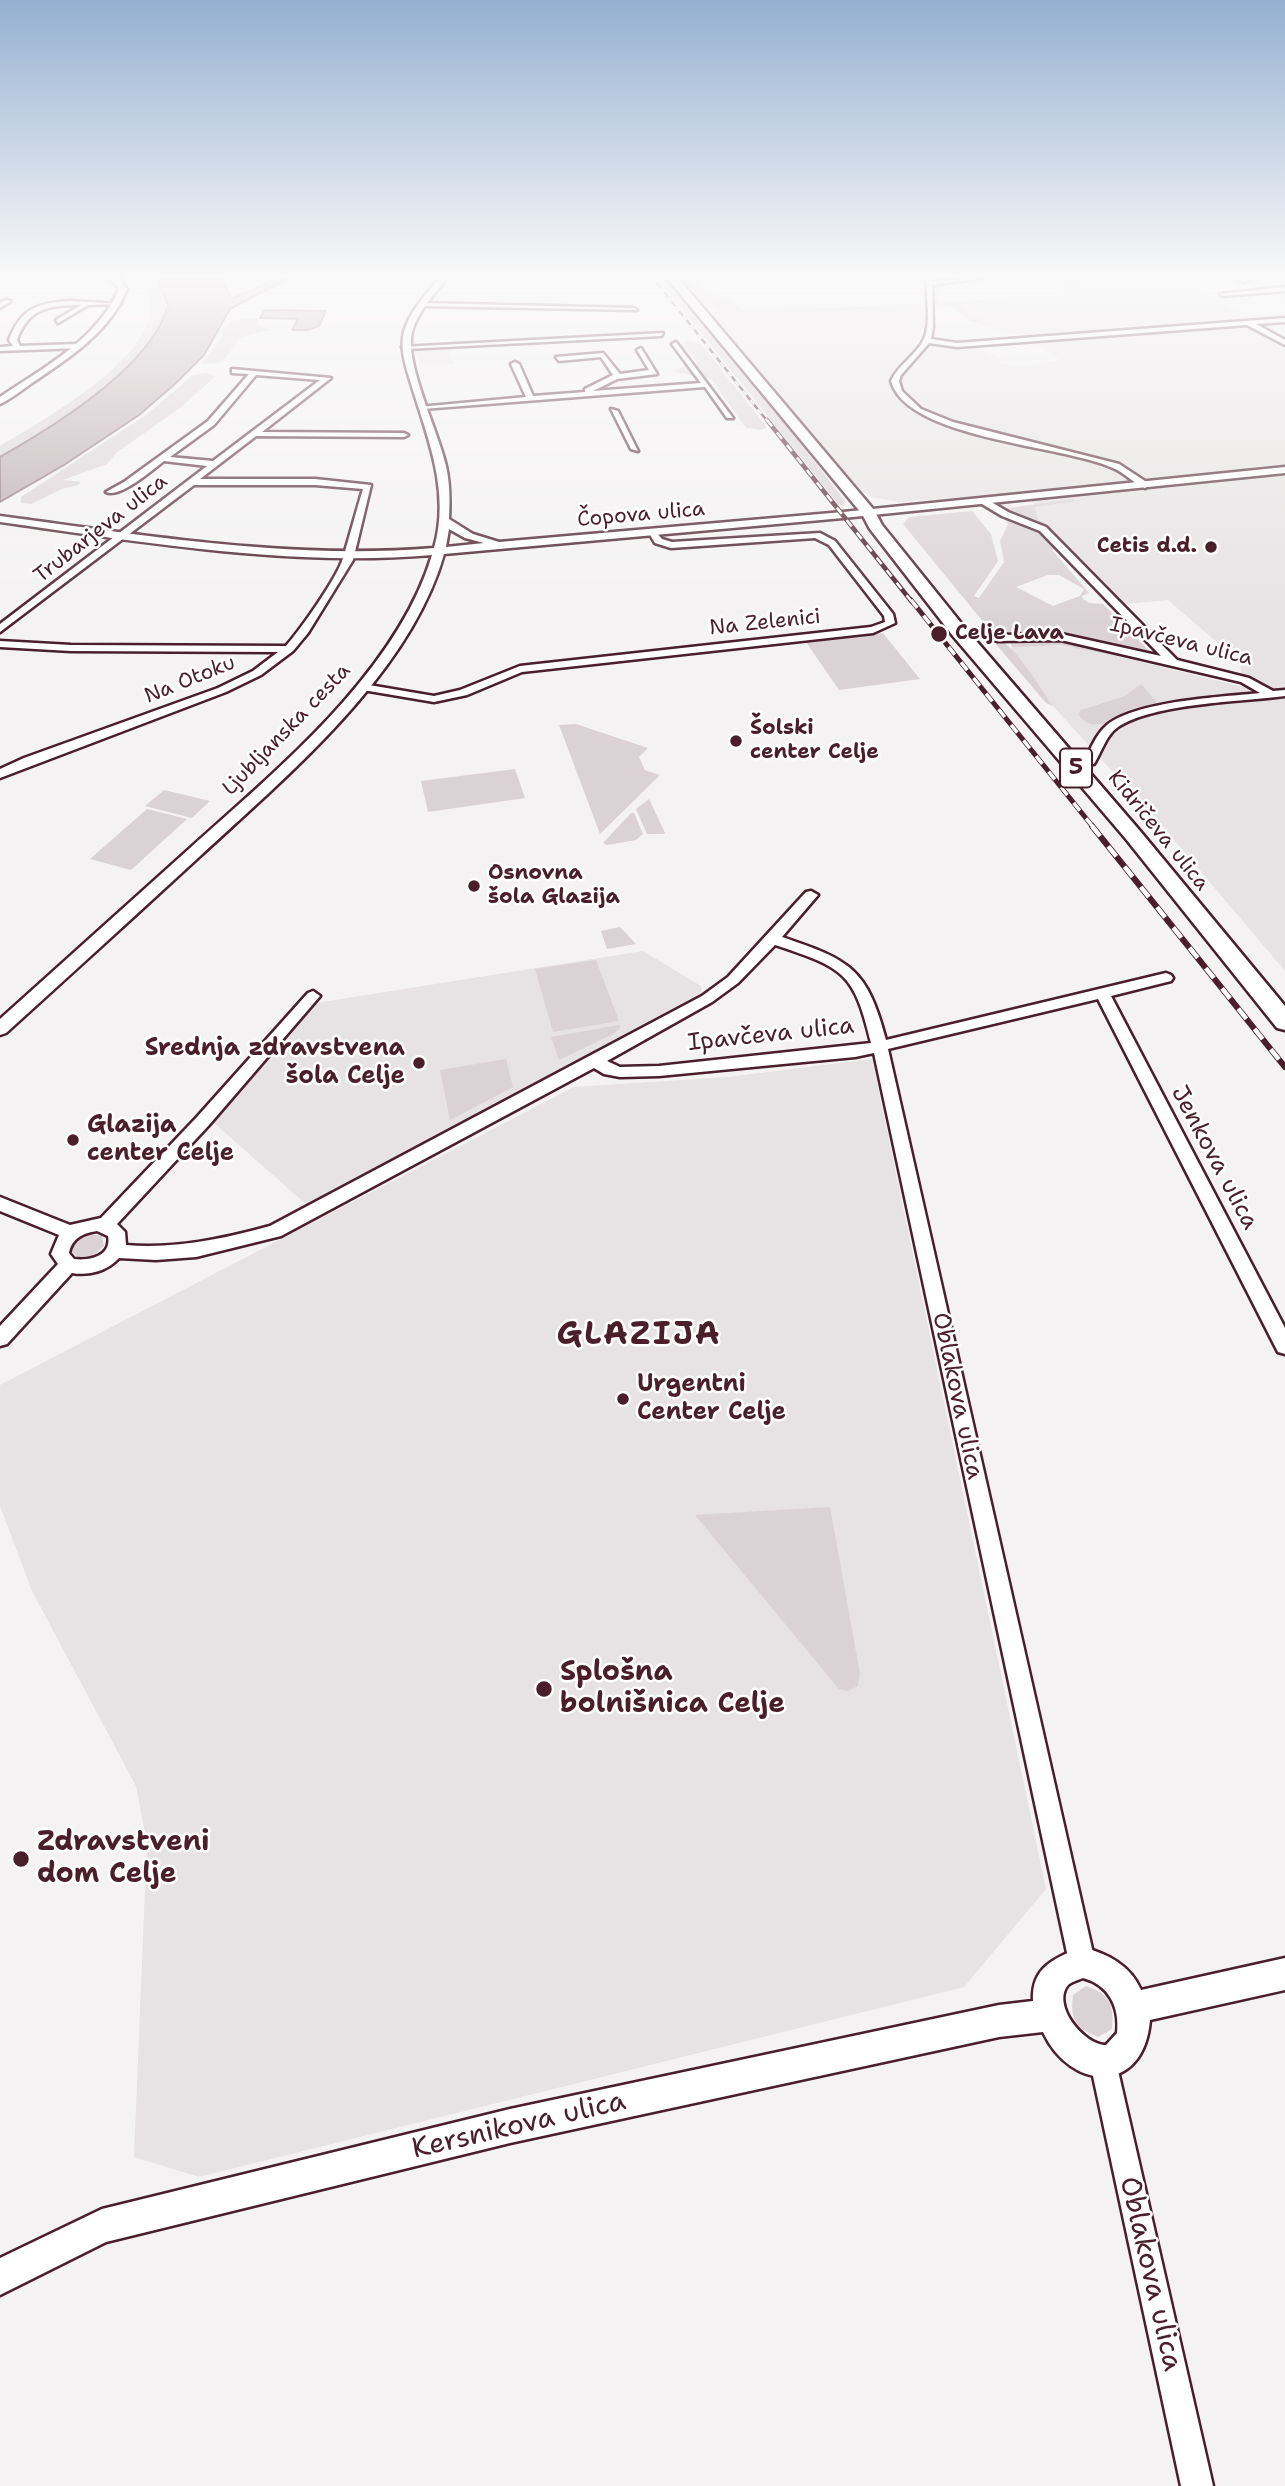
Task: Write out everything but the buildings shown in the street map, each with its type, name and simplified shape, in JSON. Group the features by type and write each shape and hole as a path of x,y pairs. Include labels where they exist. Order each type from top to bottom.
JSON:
{"main road":[{"name":"5","path":"769,394 869,513"},
{"name":"Kidričeva ulica","path":"869,513 882,517 892,525 1005,666 1090,761 1285,993"},
{"name":"Kidričeva ulica","path":"869,513 875,526 959,632 1133,835 1285,1022"}],"street":[{"path":"110,492 127,484 215,419 236,394"},
{"name":"Trubarjeva ulica","path":"0,629 305,394"},
{"name":"Ljubljanska cesta","path":"0,1029 289,766 363,687 413,614 439,551 445,492 441,465 419,394"},
{"path":"528,394 530,398"},
{"path":"423,407 586,394"},
{"path":"713,394 730,416"},
{"path":"900,394 918,411 950,424 1115,466 1145,485"},
{"path":"614,411 635,449"},
{"path":"253,434 404,435"},
{"name":"Trubarjeva ulica","path":"161,458 214,464"},
{"name":"Čopova ulica","path":"0,519 220,549 349,556 654,533 1285,470"},
{"name":"Trubarjeva ulica","path":"191,482 315,482 365,485 368,489 349,556"},
{"path":"985,502 1004,514 1043,528 1175,664"},
{"path":"444,521 477,538 526,544"},
{"name":"Na Zelenici","path":"363,687 434,699 463,693 520,669 873,630 890,623 889,615 826,538 817,535 671,545 658,541 654,533"},
{"name":"Na Otoku","path":"0,774 28,761 222,690 257,673 289,649 304,631 349,556"},
{"name":"Ipavčeva ulica","path":"979,632 998,638 1061,637 1245,680 1272,695 1285,693"},
{"path":"0,644 71,648 289,649"},
{"path":"1090,761 1104,734 1129,717 1153,710 1272,695"},
{"path":"774,939 811,895"},
{"name":"Ipavčeva ulica","path":"594,1061 707,999 733,980 774,939"},
{"name":"Oblakova ulica","path":"774,939 845,970 859,983 865,994 885,1064 1082,1962"},
{"name":"Ipavčeva ulica","path":"594,1061 609,1070 620,1072 659,1071 879,1048 1166,978"},
{"name":"Jenkova ulica","path":"1102,992 1285,1346"},
{"path":"105,1225 203,1121 313,996"},
{"path":"115,1251 173,1252 220,1248 275,1231 594,1061"},
{"path":"0,1204 71,1233"},
{"path":"88,1225 105,1225 118,1237 115,1251 102,1263 93,1266 84,1268 68,1265 60,1254 61,1247 71,1233 88,1225"},
{"path":"0,1338 68,1265"},
{"path":"1082,1962 1094,1964 1118,1980 1133,2008 1135,2024 1126,2051 1115,2059 1103,2062 1089,2060 1077,2053 1061,2036 1051,2015 1050,1988 1062,1969 1082,1962"},
{"path":"1133,2008 1285,1974"},
{"name":"Kersnikova ulica","path":"0,2277 102,2226 510,2126 999,2021 1051,2015"},
{"name":"Oblakova ulica","path":"1103,2062 1197,2486"}],"shaded area":[{"path":"82,394 97,394 46,430 0,457 0,446"},
{"path":"97,394 163,394 139,415 64,465 0,502 0,457"},
{"path":"171,394 196,394 116,453 107,464 63,480 81,482 78,485 62,489 31,504 21,503 21,497 146,415"},
{"path":"722,394 741,394 767,427 761,430 746,428"},
{"path":"750,394 762,394 845,501 844,506 839,505"},
{"path":"778,394 1285,394 1285,971 1163,827 1053,706 1011,649 1035,644 1088,649 1243,687 1240,662 1168,600 1125,604 1038,518 1034,504 1021,493 899,502 871,497 859,488"},
{"path":"1073,499 1073,502 1035,507 1038,518 1044,524 1035,525 1058,546 1052,550 1089,593 1082,596 1083,599 1089,603 1103,604 1152,654 1073,635 1051,632 1012,633 994,629 985,624 903,524 909,517 972,511 991,534 998,561 974,596 979,598 1004,562 1000,541 1008,524 1005,520 1010,517 1001,509","holes":["1048,575 1059,575 1084,589 1080,596 1053,606 1016,587"]},
{"path":"883,633 920,679 839,690 806,642"},
{"path":"997,639 1012,649 1053,706 1046,703 994,642"},
{"path":"1010,640 1064,640 1141,660 1059,645 1012,647"},
{"path":"1141,684 1158,704 1132,709 1097,725 1090,724 1078,714 1081,710 1125,696"},
{"path":"576,724 648,748 639,757 645,770 660,775 600,834 559,725"},
{"path":"515,769 525,798 428,812 421,781"},
{"path":"164,790 210,801 192,818 145,806"},
{"path":"649,799 665,833 663,834 647,834 636,809"},
{"path":"147,809 187,819 131,870 90,859"},
{"path":"634,813 643,834 636,840 607,845 603,843"},
{"path":"620,927 636,944 607,949 601,931"},
{"name":"Srednja zdravstvena šola Celje","path":"643,951 701,986 702,992 308,1206 213,1122 316,1003"},
{"path":"596,960 619,1021 553,1032 535,969"},
{"path":"619,1025 620,1028 613,1034 559,1060 551,1037"},
{"path":"506,1059 513,1087 450,1120 440,1070"},
{"name":"Splošna bolnišnica Celje","path":"872,1059 1046,1889 964,1987 199,2177 134,2157 147,1843 136,1786 32,1591 0,1506 0,1385 574,1087 728,1077"},
{"path":"87,1234 102,1236 104,1246 93,1256 78,1257 72,1252 73,1243"},
{"path":"830,1507 860,1674 858,1686 848,1691 839,1689 695,1515"},
{"path":"1086,1986 1105,1997 1111,2006 1112,2029 1098,2037 1079,2026 1072,2010 1073,1995"}],"railway":[{"path":"746,394 768,422"},
{"path":"767,420 912,602"},
{"path":"911,600 1093,827"},
{"path":"1092,826 1285,1067"}],"place":[{"name":"Cetis d.d.","path":"1211,547"},
{"name":"Celje Lava","path":"939,634"},
{"name":"Šolski center Celje","path":"736,741"},
{"name":"Osnovna šola Glazija","path":"474,886"},
{"name":"Srednja zdravstvena šola Celje","path":"419,1063"},
{"name":"Glazija center Celje","path":"73,1140"},
{"name":"Urgentni Center Celje","path":"623,1399"},
{"name":"Splošna bolnišnica Celje","path":"544,1689"},
{"name":"Zdravstveni dom Celje","path":"21,1859"}],"district":[{"name":"GLAZIJA","path":"639,1336"}]}
